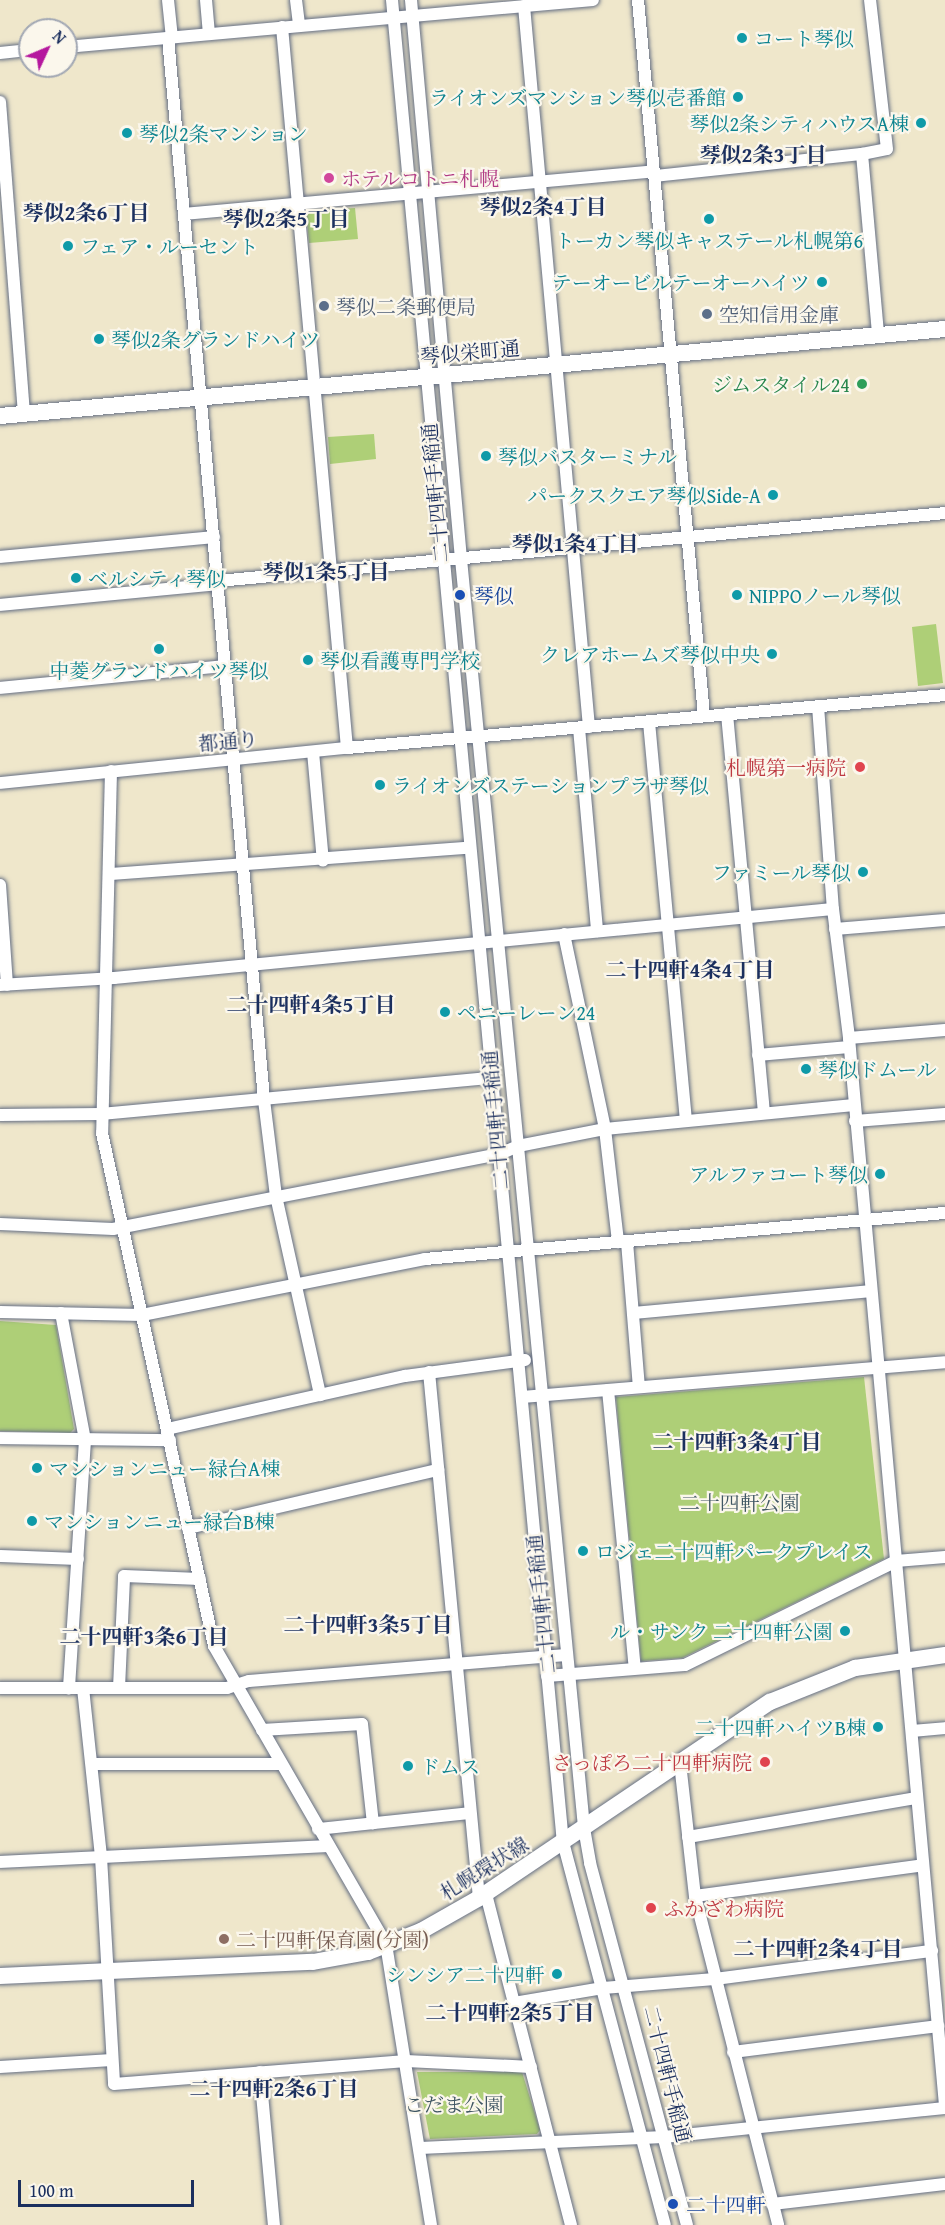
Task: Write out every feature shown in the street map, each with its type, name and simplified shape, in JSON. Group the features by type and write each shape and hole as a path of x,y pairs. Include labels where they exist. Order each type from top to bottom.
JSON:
{"main road":[{"name":"琴似栄町通","path":"0,416 945,329"},
{"name":"札幌環状線","path":"0,1976 313,1962 368,1952 421,1930 483,1896 770,1702 803,1686 855,1668 903,1659 945,1655"}],"street":[{"path":"168,0 184,214 264,1100 276,1196 320,1395"},
{"path":"206,0 209,34"},
{"path":"296,0 299,26"},
{"name":"二十四軒手稲通","path":"392,0 468,848 490,1078 500,1154 507,1253 520,1360 563,1842 665,2225"},
{"name":"二十四軒手稲通","path":"411,0 460,559 584,1828 590,1863 626,1987 687,2225"},
{"path":"78,46 593,0"},
{"path":"638,0 704,716"},
{"path":"184,214 539,181 654,174 862,154 887,149 870,0"},
{"path":"524,6 573,550 597,930"},
{"path":"282,27 347,748"},
{"path":"0,53 18,51"},
{"path":"0,102 24,414"},
{"path":"862,154 878,335"},
{"path":"0,605 331,570 573,550 945,513"},
{"path":"0,557 214,537"},
{"path":"0,688 225,666"},
{"name":"都通り","path":"0,783 347,748 945,695"},
{"path":"420,2148 664,2137 945,2107 849,1042 833,909 818,706"},
{"path":"727,714 764,1111"},
{"path":"648,722 686,1119"},
{"path":"313,752 323,861"},
{"path":"111,771 110,874 101,1114 188,1528 214,1646 386,1944 431,2225"},
{"path":"110,874 323,861 468,848"},
{"path":"0,885 4,985 106,979 477,940 833,909"},
{"path":"835,929 945,920"},
{"path":"564,934 605,1129 634,1313 639,1387"},
{"path":"758,1055 945,1030"},
{"path":"0,1115 101,1114 490,1078"},
{"path":"0,1224 113,1229 500,1154 518,1146 605,1129 764,1111 854,1105"},
{"path":"855,1121 945,1114"},
{"path":"0,1312 142,1316 426,1259 945,1214"},
{"path":"634,1313 871,1291"},
{"path":"61,1313 85,1440 69,1688"},
{"path":"0,1438 85,1440 169,1434 320,1395 429,1372 537,1359"},
{"path":"522,1397 945,1362"},
{"path":"429,1372 470,1813 483,1896 514,2002 571,2225"},
{"path":"608,1390 635,1668"},
{"path":"188,1528 438,1470"},
{"path":"0,1556 78,1559"},
{"path":"547,1676 685,1665 896,1561 945,1557"},
{"path":"119,1688 124,1576 200,1579"},
{"path":"0,1688 237,1685 566,1655"},
{"path":"83,1688 93,1764 101,1857 114,2084 406,2061 531,2067"},
{"path":"262,1730 362,1724 372,1823"},
{"path":"912,1731 945,1728"},
{"path":"680,1763 695,1896 778,2225"},
{"path":"93,1764 281,1764"},
{"path":"688,1837 917,1798"},
{"path":"318,1829 470,1813"},
{"path":"0,1862 328,1846"},
{"path":"695,1896 923,1865"},
{"path":"514,2002 603,1988 715,1979 932,1951"},
{"path":"733,2052 938,2026"},
{"path":"0,2067 112,2060"},
{"path":"260,2072 274,2225"},
{"path":"772,2204 945,2184"}],"green space":[{"path":"355,208 358,239 309,243 306,211"},
{"path":"374,434 376,459 330,464 328,437"},
{"path":"936,624 943,683 918,686 912,627"},
{"path":"0,1321 56,1325 74,1429 70,1433 0,1431"},
{"name":"二十四軒公園","path":"864,1377 884,1559 682,1658 641,1661 616,1397"},
{"name":"こだま公園","path":"417,2072 522,2072 540,2130 537,2134 430,2139"}],"place":[{"name":"コート琴似","path":"742,38"},
{"name":"ライオンズマンション琴似壱番館","path":"738,97"},
{"name":"琴似2条シティハウスA棟","path":"921,123"},
{"name":"琴似2条マンション","path":"127,133"},
{"name":"ホテルコトニ札幌","path":"329,178"},
{"name":"トーカン琴似キャステール札幌第6","path":"709,219"},
{"name":"フェア・ルーセント","path":"68,246"},
{"name":"テーオービルテーオーハイツ","path":"822,282"},
{"name":"琴似二条郵便局","path":"324,306"},
{"name":"空知信用金庫","path":"707,314"},
{"name":"琴似2条グランドハイツ","path":"99,339"},
{"name":"ジムスタイル24","path":"862,384"},
{"name":"琴似バスターミナル","path":"486,456"},
{"name":"パークスクエア琴似Side-A","path":"773,495"},
{"name":"ベルシティ琴似","path":"76,578"},
{"name":"琴似","path":"460,595"},
{"name":"NIPPOノール琴似","path":"737,595"},
{"name":"中菱グランドハイツ琴似","path":"159,649"},
{"name":"クレアホームズ琴似中央","path":"772,654"},
{"name":"琴似看護専門学校","path":"308,660"},
{"name":"札幌第一病院","path":"860,767"},
{"name":"ライオンズステーションプラザ琴似","path":"380,785"},
{"name":"ファミール琴似","path":"863,872"},
{"name":"ペニーレーン24","path":"445,1012"},
{"name":"琴似ドムール","path":"806,1069"},
{"name":"アルファコート琴似","path":"880,1174"},
{"name":"マンションニュー緑台A棟","path":"37,1468"},
{"name":"マンションニュー緑台B棟","path":"32,1521"},
{"name":"ロジェ二十四軒パークプレイス","path":"583,1551"},
{"name":"ル・サンク 二十四軒公園","path":"845,1631"},
{"name":"二十四軒ハイツB棟","path":"878,1727"},
{"name":"さっぽろ二十四軒病院","path":"765,1762"},
{"name":"ドムス","path":"408,1766"},
{"name":"ふかざわ病院","path":"651,1908"},
{"name":"二十四軒保育園(分園)","path":"224,1939"},
{"name":"シンシア二十四軒","path":"557,1974"},
{"name":"二十四軒","path":"673,2204"}],"district":[{"name":"琴似2条3丁目","path":"763,155"},
{"name":"琴似2条4丁目","path":"543,207"},
{"name":"琴似2条6丁目","path":"86,213"},
{"name":"琴似2条5丁目","path":"286,219"},
{"name":"琴似1条4丁目","path":"575,544"},
{"name":"琴似1条5丁目","path":"326,572"},
{"name":"二十四軒4条4丁目","path":"690,970"},
{"name":"二十四軒4条5丁目","path":"311,1005"},
{"name":"二十四軒3条4丁目","path":"737,1442"},
{"name":"二十四軒3条5丁目","path":"368,1625"},
{"name":"二十四軒3条6丁目","path":"144,1637"},
{"name":"二十四軒2条4丁目","path":"818,1949"},
{"name":"二十四軒2条5丁目","path":"510,2013"},
{"name":"二十四軒2条6丁目","path":"274,2089"}]}
